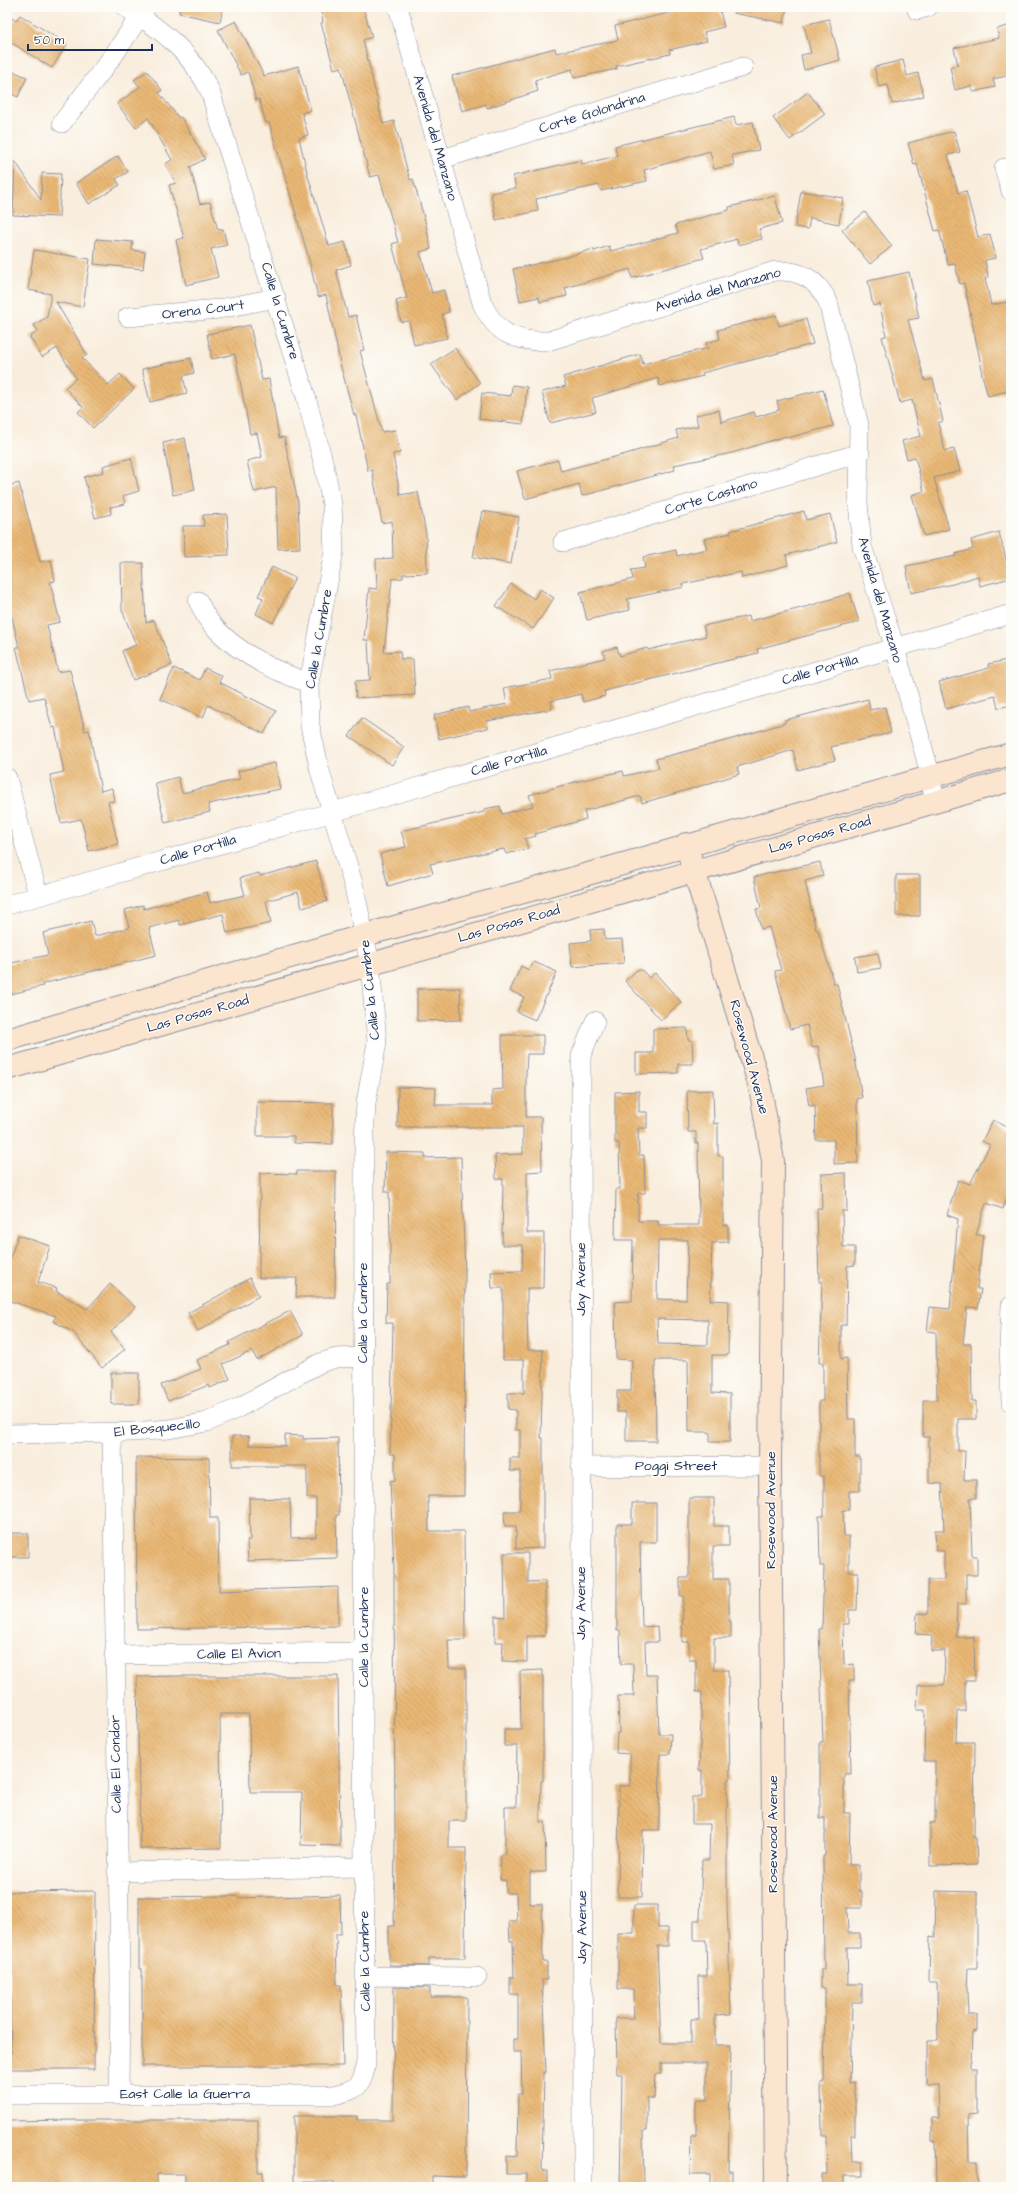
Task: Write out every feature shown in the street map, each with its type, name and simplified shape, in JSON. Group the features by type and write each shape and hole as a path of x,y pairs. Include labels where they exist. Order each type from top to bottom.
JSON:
{"main road":[{"name":"Las Posas Road","path":"7,1040 365,935 535,889 686,844 1011,754"},
{"name":"Las Posas Road","path":"7,1069 1011,780"},
{"name":"Rosewood Avenue","path":"686,844 696,871 760,1086 773,1161 770,1466 776,2187"}],"street":[{"name":"Avenida del Manzano","path":"398,7 482,303 487,313 498,327 518,339 530,342 548,341 775,271 789,271 812,279 822,289 828,302 859,425 860,453 858,502 862,546 894,648 931,777 934,801"},
{"path":"62,123 113,56 137,10"},
{"name":"Calle la Cumbre","path":"137,10 185,51 203,77 210,91 276,298 324,465 334,523 334,551 309,683 310,726 320,771 333,812 365,935 370,964 377,1042 366,1103 363,1357 366,2061 365,2074 360,2085"},
{"name":"Corte Golondrina","path":"442,159 743,67"},
{"path":"1004,168 1011,191"},
{"name":"Orena Court","path":"128,318 219,309 276,298"},
{"name":"Corte Castano","path":"563,542 860,453"},
{"path":"198,601 210,622 253,658 286,675 309,683"},
{"name":"Calle Portilla","path":"7,905 333,812 1011,614"},
{"path":"7,778 38,895"},
{"name":"Jay Avenue","path":"582,2187 581,1056 594,1021"},
{"path":"1011,1306 1009,1345 1011,1402"},
{"name":"El Bosquecillo","path":"7,1434 112,1433 168,1429 207,1422 238,1408 320,1363 336,1358 363,1357"},
{"name":"Calle El Condor","path":"112,1433 118,1872 119,2095"},
{"name":"Poggi Street","path":"581,1467 770,1466"},
{"name":"Calle El Avion","path":"114,1655 364,1652"},
{"path":"118,1872 364,1867"},
{"path":"365,1976 477,1977"},
{"name":"East Calle la Guerra","path":"7,2095 333,2095 350,2092 360,2085"}],"building":[{"path":"180,7 223,7 220,22 179,13"},
{"path":"320,7 363,7 372,37 363,40 383,124 394,121 410,180 413,179 431,249 420,252 432,293 444,290 449,312 442,314 447,338 414,345 409,321 401,322 396,301 407,298 392,244 398,242 379,175 370,177 341,67 334,69 321,23 323,22"},
{"path":"693,7 719,7 724,27 704,32 707,41 669,50 670,54 616,66 617,69 574,78 572,69 535,80 538,91 487,108 486,104 462,111 452,76 555,48 556,53 618,40 615,26"},
{"path":"734,7 787,7 784,23 733,13"},
{"path":"7,15 16,21 20,15 67,44 52,68 7,40"},
{"path":"829,19 840,60 804,70 801,55 811,53 804,25"},
{"path":"236,21 264,76 298,66 311,110 302,113 308,135 299,138 308,176 329,246 345,242 351,265 336,270 348,317 356,315 364,350 360,351 382,432 395,430 400,453 393,454 400,495 418,492 426,534 427,573 403,574 403,578 392,579 384,652 400,651 401,659 413,659 415,695 356,698 355,681 370,680 368,640 364,640 369,588 377,589 376,559 393,558 392,521 382,523 372,470 368,471 356,415 354,415 341,367 326,295 318,297 307,252 269,122 266,123 259,99 256,100 248,72 241,75 218,30"},
{"path":"1011,25 1011,75 993,79 995,87 973,92 971,86 955,90 950,67 958,65 954,48 999,38 997,29"},
{"path":"903,60 907,76 918,73 924,96 892,104 888,85 879,87 874,67"},
{"path":"7,69 27,77 18,97 7,92"},
{"path":"147,71 162,90 159,93 179,118 181,117 205,159 190,167 200,204 210,202 218,230 223,229 227,245 211,249 218,277 186,285 176,240 184,238 169,185 176,183 165,164 172,160 148,118 136,128 117,104 140,87 134,80"},
{"path":"808,92 825,114 790,140 773,118"},
{"path":"734,117 736,125 753,122 759,150 732,155 734,165 714,169 710,151 644,170 647,181 601,191 599,185 536,199 538,211 496,220 491,193 516,188 513,176 581,160 582,164 617,156 615,146"},
{"path":"954,131 960,152 948,155 958,193 966,191 978,237 990,234 996,258 985,260 988,277 985,278 991,305 1009,302 1011,313 1011,390 988,396 981,371 964,283 960,284 955,264 948,265 939,230 935,231 917,164 914,165 908,143"},
{"path":"118,156 128,172 116,179 120,185 89,204 76,183"},
{"path":"15,161 41,200 42,173 61,174 59,217 13,215"},
{"path":"801,191 843,198 839,224 810,218 808,229 795,227"},
{"path":"775,196 782,223 759,229 762,239 738,245 737,239 701,249 704,258 632,278 630,269 565,288 567,296 540,302 539,297 520,301 513,269 567,257 593,249 594,251 609,246 611,251 678,233 675,225 729,210 729,207"},
{"path":"865,212 892,246 870,264 842,230"},
{"path":"96,239 133,242 132,250 145,252 143,269 94,264"},
{"path":"34,250 90,259 83,307 56,302 87,355 82,358 108,385 120,374 134,389 93,428 78,412 83,407 65,388 76,378 57,348 42,357 30,337 38,331 34,325 47,317 51,294 28,290"},
{"path":"909,272 919,318 908,320 925,381 933,379 943,421 938,423 945,451 954,449 960,471 934,478 949,529 924,536 912,495 924,491 915,457 907,459 902,441 921,436 912,400 900,403 882,337 886,336 880,304 873,306 868,281"},
{"path":"776,315 779,326 806,319 813,344 702,373 703,376 660,386 658,378 592,398 596,412 550,423 542,392 566,386 563,377 640,354 643,364 708,348 706,343 720,339 718,330"},
{"path":"250,325 262,380 269,379 279,438 284,437 298,502 300,548 278,549 276,487 254,492 247,461 262,457 257,433 250,434 235,354 212,359 207,334"},
{"path":"455,348 480,383 457,400 431,364"},
{"path":"191,358 194,373 183,376 187,393 150,402 142,369"},
{"path":"512,385 527,387 523,424 479,419 482,393 511,396"},
{"path":"823,389 833,426 787,438 786,436 732,453 674,465 675,470 582,496 579,484 525,499 517,471 558,460 561,471 626,454 678,438 676,430 698,426 696,415 719,410 721,422 754,412 756,417 779,410 777,401"},
{"path":"185,438 195,490 173,495 163,443"},
{"path":"131,458 139,491 123,496 125,504 110,507 111,514 95,518 84,477 104,472 103,466"},
{"path":"19,483 40,562 51,560 55,581 50,582 60,622 47,625 58,672 70,670 85,731 89,730 101,791 112,788 114,801 108,802 118,844 89,851 81,819 61,823 50,775 64,772 55,727 52,728 44,697 29,700 16,647 19,647 9,605 7,606 7,486"},
{"path":"482,511 519,517 511,564 473,557"},
{"path":"804,511 806,520 830,514 837,542 786,555 788,565 742,578 741,572 683,584 684,587 627,599 630,610 587,620 580,592 633,579 631,570 645,568 643,557 676,550 677,556 707,549 704,539 731,533 730,531"},
{"path":"227,514 229,555 184,557 183,526 204,526 203,515"},
{"path":"999,532 1011,578 980,586 978,576 953,584 911,593 906,566 956,556 955,554 973,549 971,540"},
{"path":"121,563 143,563 146,623 154,620 172,665 133,680 122,651 136,645 122,610"},
{"path":"272,567 295,578 273,623 256,614 263,598 258,596"},
{"path":"511,584 534,599 540,589 554,598 533,629 496,606"},
{"path":"850,593 859,622 757,649 758,653 604,691 605,696 583,702 581,694 551,701 552,709 487,721 488,728 439,739 434,715 468,707 469,712 507,704 504,688 552,679 550,671 605,658 603,651 617,647 620,656 647,648 648,650 706,636 703,626 749,616 750,621 809,606"},
{"path":"1011,659 1011,705 998,708 995,696 946,709 939,682 989,668 988,664"},
{"path":"174,668 200,680 205,668 222,676 219,682 276,711 264,734 208,705 203,718 160,699"},
{"path":"868,699 870,710 885,707 891,733 831,747 835,760 798,770 793,750 737,767 739,774 684,791 642,803 640,796 584,811 586,819 535,834 536,836 525,839 528,849 506,854 504,849 430,864 433,873 388,886 380,854 406,847 401,831 484,812 484,809 500,806 502,814 533,806 529,795 575,782 623,771 624,776 659,768 656,759 729,740 785,723 785,720"},
{"path":"362,718 404,747 392,765 349,736"},
{"path":"275,763 280,789 208,804 210,812 165,823 155,783 178,777 182,793 240,779 238,771"},
{"path":"316,861 327,901 302,908 298,892 266,901 271,923 227,933 223,914 180,925 179,920 149,928 156,955 42,984 43,986 7,995 7,964 48,955 43,933 91,921 95,936 129,928 125,910 143,905 144,909 207,892 210,903 245,895 240,878 259,873 260,876"},
{"path":"820,862 823,876 805,881 816,930 818,930 834,984 837,984 855,1058 862,1098 857,1099 858,1163 834,1164 834,1140 816,1140 815,1105 809,1106 806,1088 824,1085 818,1046 812,1048 807,1025 790,1029 775,971 781,970 769,927 761,929 756,909 761,908 754,877"},
{"path":"896,875 920,875 920,916 896,916"},
{"path":"604,929 605,940 622,939 624,963 572,967 570,943 591,941 590,930"},
{"path":"878,953 881,968 857,972 855,957"},
{"path":"534,962 557,972 535,1020 517,1012 524,997 510,991 521,966 529,970"},
{"path":"637,970 642,970 649,978 655,973 681,1002 661,1020 625,981"},
{"path":"460,988 461,1020 417,1021 417,989"},
{"path":"687,1028 688,1040 692,1040 693,1064 678,1064 678,1073 636,1074 636,1053 653,1053 653,1029"},
{"path":"502,1035 543,1035 543,1054 527,1054 526,1117 541,1117 542,1171 527,1172 527,1233 544,1233 543,1288 527,1288 527,1310 528,1350 543,1350 541,1438 543,1438 543,1548 516,1549 516,1526 505,1526 504,1511 520,1511 520,1471 510,1471 510,1458 520,1458 520,1430 516,1430 516,1410 508,1409 508,1393 524,1393 524,1360 503,1360 503,1288 492,1288 491,1272 522,1271 523,1245 502,1245 503,1179 496,1179 495,1155 523,1154 523,1127 397,1127 398,1087 436,1088 435,1105 492,1105 492,1090 503,1089"},
{"path":"713,1090 714,1124 718,1123 718,1156 723,1156 723,1225 728,1225 728,1242 712,1243 710,1300 729,1301 728,1355 712,1355 712,1393 730,1394 730,1442 710,1442 710,1432 689,1432 688,1360 655,1360 656,1441 626,1441 626,1412 617,1412 617,1391 631,1391 632,1360 616,1359 615,1302 632,1301 633,1240 615,1240 616,1189 620,1189 619,1143 615,1143 615,1092 639,1091 639,1112 647,1112 647,1128 638,1128 639,1155 644,1155 645,1193 638,1193 638,1221 658,1221 658,1225 699,1225 698,1143 696,1143 696,1132 688,1132 687,1091","holes":["658,1240 688,1240 686,1300 657,1299","657,1319 708,1320 708,1345 658,1344"]},
{"path":"257,1102 333,1103 333,1144 294,1143 294,1136 257,1136"},
{"path":"993,1120 1011,1129 1011,1183 1003,1209 986,1203 976,1235 983,1235 977,1289 981,1289 978,1308 967,1307 963,1344 971,1344 972,1401 976,1401 976,1419 958,1419 958,1451 965,1451 964,1480 976,1480 976,1498 970,1498 972,1556 977,1556 977,1575 966,1575 966,1604 957,1604 956,1637 974,1637 975,1681 965,1681 965,1711 957,1711 956,1742 975,1742 974,1837 976,1837 977,1865 930,1866 930,1823 935,1823 935,1761 924,1761 925,1710 917,1710 918,1685 944,1685 945,1651 931,1651 932,1635 916,1634 917,1613 928,1614 928,1580 944,1580 944,1551 936,1551 935,1530 944,1530 942,1484 929,1483 929,1437 923,1437 923,1400 937,1400 936,1332 927,1331 930,1307 950,1309 958,1219 947,1215 958,1180 970,1184 990,1145 982,1141"},
{"path":"386,1152 425,1153 425,1158 461,1157 465,1276 464,1496 428,1496 428,1502 429,1531 464,1531 465,1640 448,1640 449,1668 466,1668 466,1821 449,1821 449,1848 466,1848 465,1958 429,1958 429,1966 389,1965 389,1926 394,1926 395,1844 394,1568 390,1481 395,1480 395,1454 390,1454 393,1323 386,1323 387,1284 390,1284 390,1240 389,1192 385,1192"},
{"path":"297,1171 336,1171 335,1297 296,1297 297,1278 259,1278 260,1173 297,1174"},
{"path":"846,1173 847,1211 842,1211 843,1247 855,1247 855,1265 847,1266 846,1325 841,1325 841,1359 847,1358 848,1419 855,1419 855,1457 860,1457 860,1491 849,1491 849,1510 843,1510 844,1536 849,1536 849,1572 858,1572 857,1610 849,1610 849,1624 843,1624 844,1665 854,1664 854,1680 849,1680 851,1774 844,1774 844,1813 850,1813 849,1865 859,1865 859,1891 862,1891 862,1908 847,1908 848,1933 860,1933 860,1947 847,1947 848,1984 862,1984 862,2002 852,2002 850,2083 855,2082 855,2135 851,2135 852,2162 862,2162 863,2176 844,2176 844,2187 822,2187 822,2174 827,2174 826,2135 822,2135 821,2083 824,2083 825,2021 825,1988 821,1988 821,1969 824,1969 823,1856 825,1856 825,1818 820,1818 820,1742 823,1742 819,1629 822,1629 824,1566 820,1566 819,1516 824,1516 824,1476 819,1476 819,1401 823,1401 823,1363 819,1363 822,1282 819,1282 817,1208 822,1208 821,1174"},
{"path":"18,1235 50,1246 38,1282 57,1288 56,1291 87,1309 110,1284 135,1307 111,1332 125,1349 102,1368 73,1332 53,1321 56,1316 7,1300 7,1268"},
{"path":"250,1278 259,1296 198,1331 188,1313"},
{"path":"290,1311 303,1335 257,1360 252,1351 223,1364 230,1379 210,1388 209,1385 168,1401 161,1385 201,1369 197,1360 230,1345 229,1342"},
{"path":"111,1373 139,1373 139,1404 111,1404"},
{"path":"285,1435 303,1436 303,1439 338,1438 339,1515 336,1515 337,1558 248,1561 247,1540 250,1540 249,1498 290,1499 291,1538 316,1537 316,1498 307,1498 307,1466 232,1466 232,1436 249,1436 249,1445 285,1446"},
{"path":"136,1457 209,1458 210,1518 218,1518 219,1591 338,1587 338,1626 137,1629"},
{"path":"689,1498 714,1498 714,1526 729,1526 729,1546 713,1546 713,1579 729,1579 729,1621 731,1621 731,1638 714,1638 714,1670 728,1670 730,1780 727,1780 727,1903 731,2014 715,2015 715,2045 731,2045 728,2171 732,2171 732,2187 710,2187 710,2174 690,2174 691,2136 696,2136 696,2100 707,2100 707,2063 661,2063 661,2074 655,2074 654,2098 647,2098 647,2131 643,2131 644,2187 620,2187 622,2074 617,2074 616,2018 634,2018 633,1989 618,1989 618,1933 634,1933 634,1905 658,1905 658,1928 668,1928 668,1946 657,1946 661,2043 691,2043 691,2019 699,2019 698,1976 707,1976 706,1940 694,1940 694,1920 700,1920 702,1860 709,1860 710,1824 692,1824 692,1797 702,1797 702,1770 699,1770 702,1692 696,1692 696,1660 689,1660 689,1642 682,1642 683,1596 680,1596 680,1578 689,1578"},
{"path":"632,1503 656,1503 656,1542 640,1542 642,1627 657,1626 658,1642 645,1642 646,1675 657,1675 659,1734 671,1734 670,1754 660,1754 659,1830 643,1830 642,1897 618,1897 619,1786 630,1786 630,1754 616,1753 617,1733 619,1733 618,1696 634,1696 633,1664 621,1664 620,1630 617,1630 617,1524 632,1524"},
{"path":"7,1533 28,1533 28,1557 7,1557"},
{"path":"504,1553 528,1553 528,1582 545,1581 545,1636 527,1636 527,1662 502,1661 503,1642 495,1642 495,1616 505,1617"},
{"path":"543,1670 543,1781 541,1781 540,1822 545,1822 546,1872 530,1872 530,1904 542,1904 543,1962 547,1962 547,1980 542,1980 546,2072 544,2072 542,2171 547,2171 547,2187 526,2187 526,2174 506,2174 506,2155 517,2156 518,2094 522,2094 521,2052 513,2052 513,2039 518,2039 518,1994 510,1994 510,1977 514,1977 513,1941 510,1941 509,1921 517,1921 516,1893 506,1893 506,1880 500,1880 501,1854 505,1854 505,1807 516,1807 517,1746 504,1746 504,1729 521,1729 520,1671"},
{"path":"338,1676 340,1846 301,1845 302,1792 250,1792 249,1714 220,1714 221,1848 140,1849 137,1677"},
{"path":"95,1891 94,2069 11,2069 10,1970 7,1970 7,1892"},
{"path":"936,1891 977,1892 977,1968 968,1968 967,1992 968,2014 977,2014 977,2031 972,2032 971,2067 977,2067 977,2115 968,2116 969,2161 977,2161 978,2187 936,2187 935,2141 932,2141 932,2118 939,2118 938,2085 927,2085 927,2040 938,2040 937,1982 929,1982 930,1937 935,1938"},
{"path":"340,1895 341,1934 336,1934 337,1985 341,1985 343,2066 142,2066 142,1969 139,1969 139,1897 238,1896 238,1898"},
{"path":"394,1987 430,1988 430,1997 467,1997 466,2177 432,2176 432,2185 334,2186 334,2182 294,2182 294,2116 357,2116 357,2120 393,2120"},
{"path":"258,2120 258,2172 263,2172 263,2187 185,2187 185,2174 157,2174 157,2187 8,2187 7,2121"}]}
